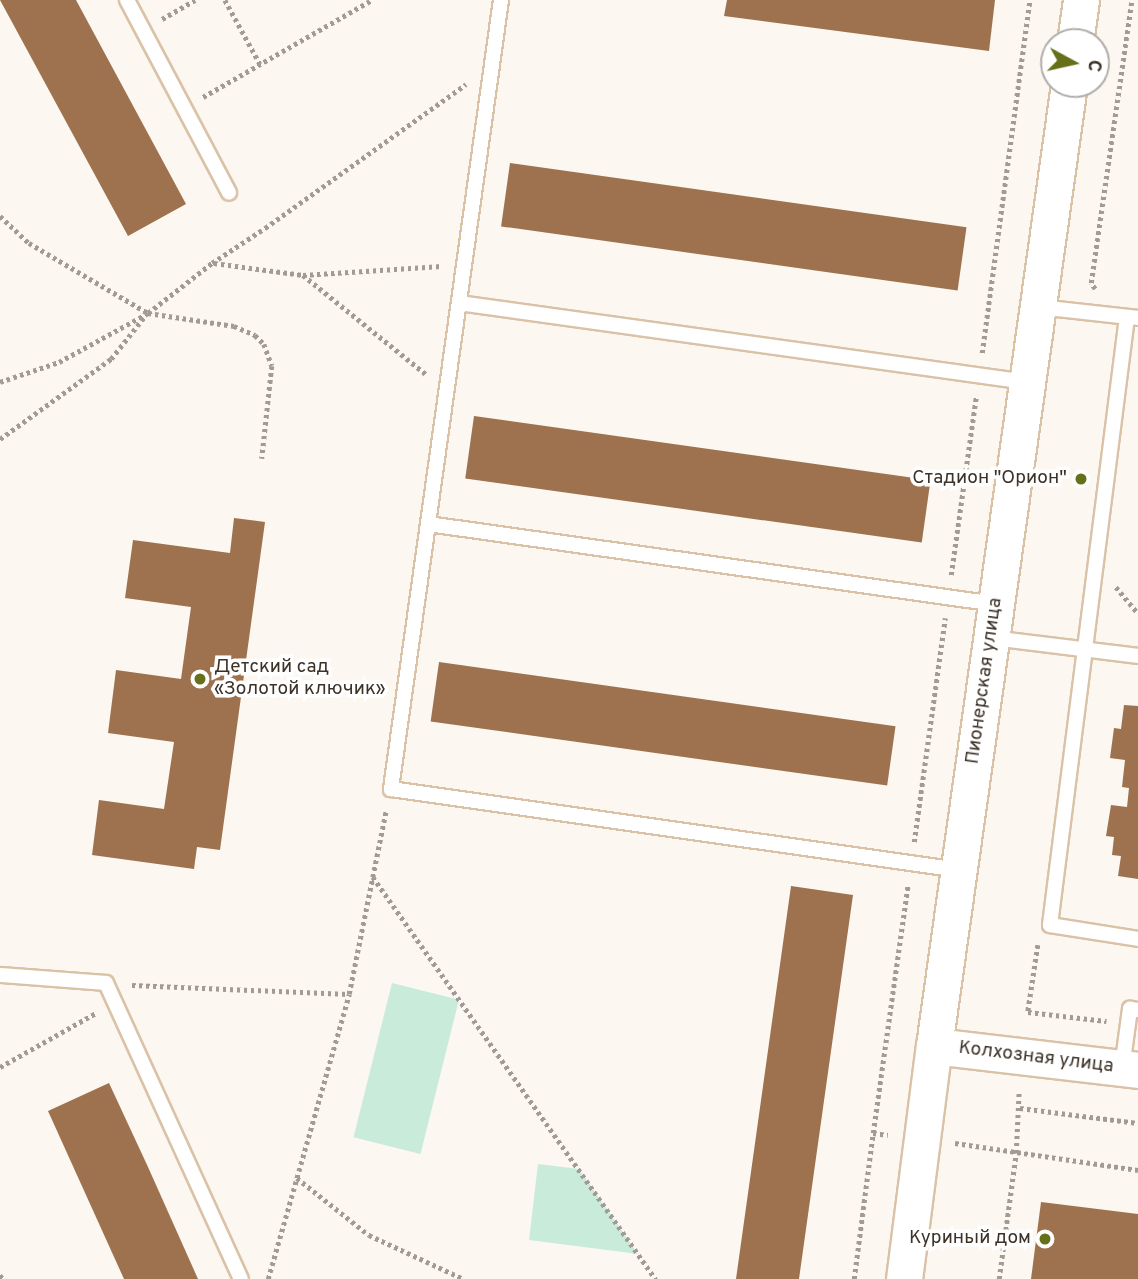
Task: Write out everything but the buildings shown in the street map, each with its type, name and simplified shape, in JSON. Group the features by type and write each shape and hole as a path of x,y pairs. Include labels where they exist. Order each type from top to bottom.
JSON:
{"street":[{"path":"1077,28 1081,0"},
{"name":"Пионерская улица","path":"904,1279 934,1046 961,870 1067,98"},
{"name":"Колхозная улица","path":"934,1046 1130,1069"}],"lane":[{"path":"127,0 229,193"},
{"path":"501,0 391,789 961,870"},
{"path":"459,303 1027,382"},
{"path":"1037,307 1126,317 1050,925 1138,939"},
{"path":"428,524 996,604"},
{"path":"991,638 1138,656"},
{"path":"0,975 106,983 241,1279"},
{"path":"1130,1069 1130,1009 1138,1010"}],"path":[{"path":"142,29 195,0"},
{"path":"225,0 260,64"},
{"path":"184,108 372,0"},
{"path":"873,1133 1030,0"},
{"path":"1126,317 1091,283 1132,0"},
{"path":"0,382 59,362 148,313 212,262 265,228 492,65"},
{"path":"0,216 29,243 148,313 234,326 245,329 264,344 272,366 262,458"},
{"path":"212,262 303,275 464,265"},
{"path":"303,275 447,391"},
{"path":"0,439 57,401 111,359 148,313"},
{"path":"268,1279 349,994 391,789"},
{"path":"373,877 656,1279"},
{"path":"106,983 349,994"},
{"path":"0,1067 115,1002"},
{"path":"1028,1012 1128,1024"},
{"path":"999,1279 1020,1108 1018,1082"},
{"path":"1020,1108 1138,1123"},
{"path":"298,1178 369,1235 464,1279"},
{"path":"0,1275 3,1279"}],"green space":[{"path":"392,983 459,1000 420,1154 354,1137"},
{"path":"538,1164 579,1169 638,1254 529,1240"}],"place":[{"name":"Стадион \"Орион\"","path":"1081,479"},
{"name":"Детский сад «Золотой ключик»","path":"200,679"},
{"name":"Куриный дом","path":"1045,1239"}]}
